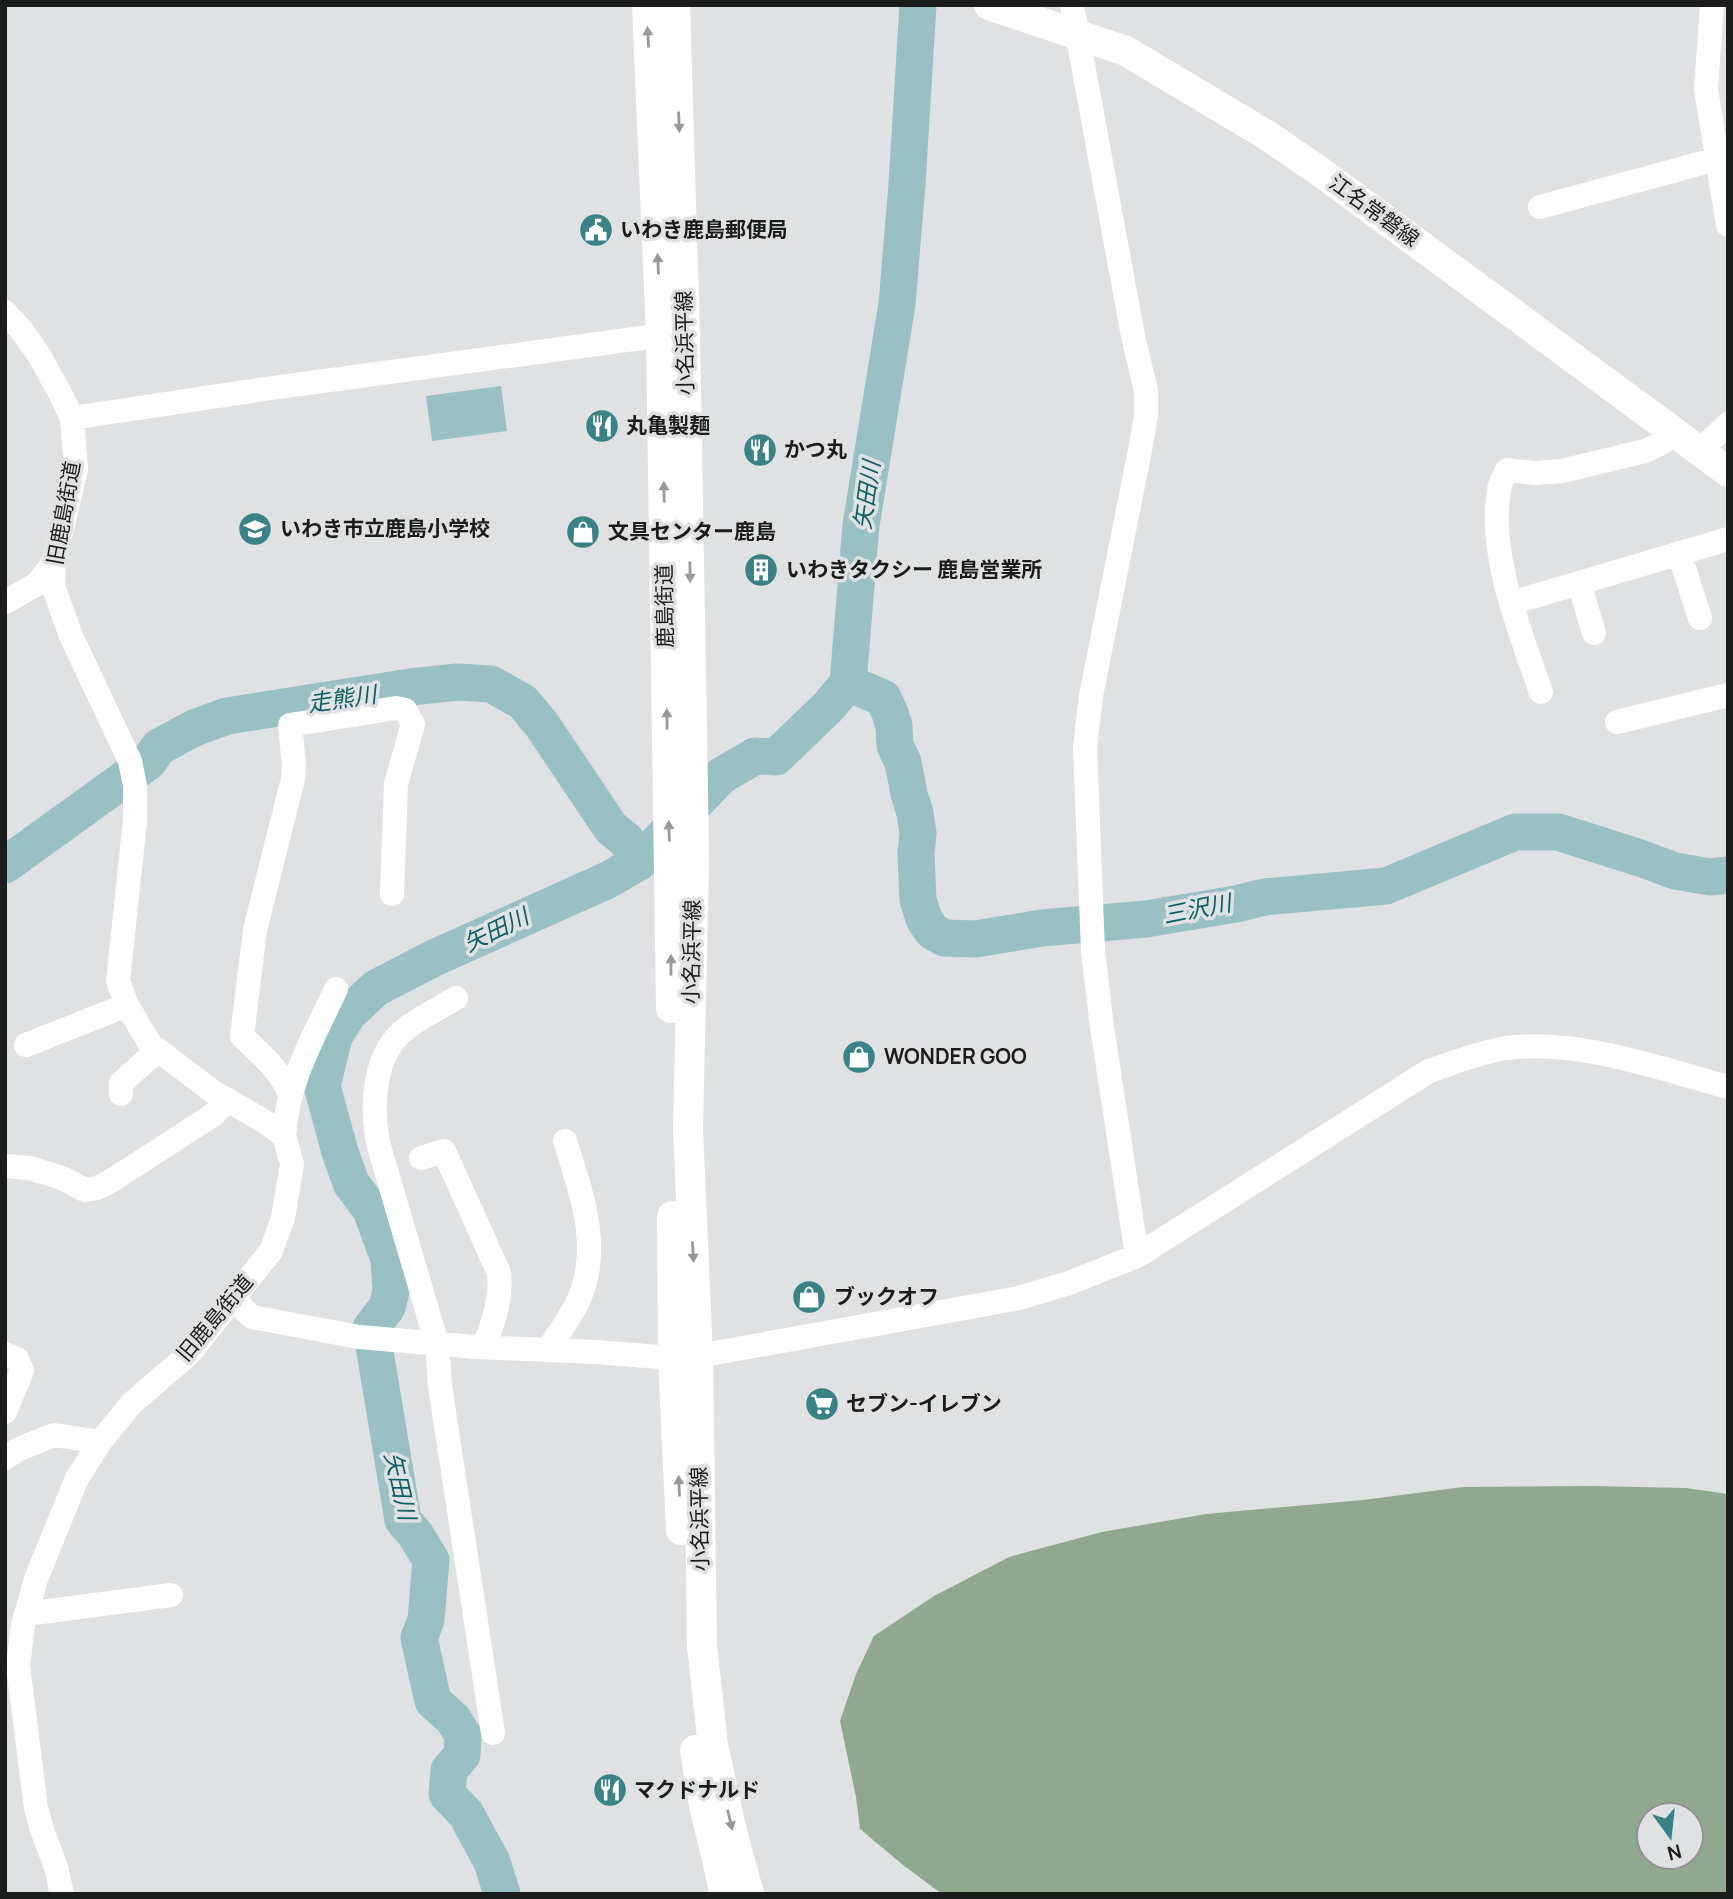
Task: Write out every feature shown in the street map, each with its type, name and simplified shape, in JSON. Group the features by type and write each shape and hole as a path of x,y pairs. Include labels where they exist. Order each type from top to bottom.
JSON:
{"main road":[{"name":"鹿島街道","path":"647,5 673,334 681,789"},
{"name":"小名浜平線","path":"673,334 675,5"},
{"name":"江名常磐線","path":"989,5 1126,51 1265,134 1322,173 1728,472"},
{"name":"小名浜平線","path":"681,789 690,1718 703,1800 725,1894"},
{"name":"小名浜平線","path":"685,1357 702,1646 713,1745 749,1894"}],"street":[{"path":"1072,5 1133,336 1146,391 1146,416 1091,696 1086,747 1093,951 1137,1256"},
{"path":"1712,5 1706,89 1728,225"},
{"path":"1540,207 1717,159"},
{"name":"旧鹿島街道","path":"5,312 39,355 72,418 76,469 54,562 54,586 71,636 132,770 136,793 118,981 127,1005 150,1044 284,1136 292,1164 283,1218 271,1251 188,1354 132,1403 100,1442 77,1478 36,1579 26,1614 19,1666 36,1808 62,1894"},
{"path":"72,418 673,334"},
{"path":"1699,451 1728,424"},
{"path":"1541,692 1504,576 1496,521 1499,488 1507,470 1562,471 1645,451 1662,443 1674,432"},
{"path":"1511,603 1728,539"},
{"path":"1679,553 1700,618"},
{"path":"5,602 37,584 54,562"},
{"path":"1579,583 1594,633"},
{"path":"1617,722 1728,695"},
{"path":"290,1095 285,1082 272,1065 242,1036 255,930 293,779 290,725 396,708 405,710 413,724 396,783 392,894"},
{"path":"284,1136 285,1114 294,1078 336,989"},
{"path":"456,999 407,1027 390,1044 383,1059 374,1105 374,1122 442,1399 493,1733"},
{"path":"26,1045 127,1005"},
{"path":"234,1300 252,1317 359,1336 484,1347 685,1357 1019,1298 1069,1283 1137,1256 1429,1071 1472,1056 1505,1048 1546,1046 1586,1050 1728,1087"},
{"path":"121,1094 121,1083 158,1050"},
{"path":"5,1166 30,1168 85,1189 97,1188 213,1115 228,1100"},
{"path":"548,1350 579,1299 589,1269 587,1218 565,1141"},
{"path":"421,1158 444,1152 499,1273 501,1287 497,1311 484,1347"},
{"path":"5,1354 17,1359 22,1371 5,1412"},
{"path":"5,1458 19,1449 54,1435 100,1442"},
{"path":"26,1614 171,1595"}],"green space":[{"path":"1463,1487 1686,1488 1728,1494 1728,1894 942,1894 860,1829 840,1721 856,1674 874,1636 934,1596 1009,1557 1102,1532 1206,1514 1363,1500"}],"water":[{"path":"501,386 507,431 432,441 426,396"}],"waterway":[{"name":"矢田川","path":"502,1894 492,1862 466,1814 447,1794 449,1770 462,1755 463,1735 453,1719 433,1701 419,1638 426,1620 431,1560 403,1520 371,1328 387,1307 391,1292 389,1259 371,1210 351,1183 322,1086 334,1037 348,1014 376,988 434,958 608,880 639,862 721,776 755,756 776,757 828,707 848,683 861,525 897,304 918,5"},
{"name":"走熊川","path":"5,865 148,762 159,747 194,728 227,716 458,682 491,684 523,702 542,725 611,828 626,840 639,862"},
{"name":"三沢川","path":"848,683 883,698 890,713 895,746 903,762 918,833 918,900 924,919 932,931 944,938 975,939 1042,928 1146,919 1264,897 1386,886 1515,832 1558,832 1675,871 1710,877 1728,875"}],"place":[{"name":"いわき鹿島郵便局","path":"596,230"},
{"name":"丸亀製麺","path":"602,426"},
{"name":"かつ丸","path":"760,450"},
{"name":"いわき市立鹿島小学校","path":"255,529"},
{"name":"文具センター鹿島","path":"583,532"},
{"name":"いわきタクシー 鹿島営業所","path":"761,570"},
{"name":"WONDER GOO","path":"859,1057"},
{"name":"ブックオフ","path":"809,1297"},
{"name":"セブン-イレブン","path":"822,1404"},
{"name":"マクドナルド","path":"610,1790"}]}
